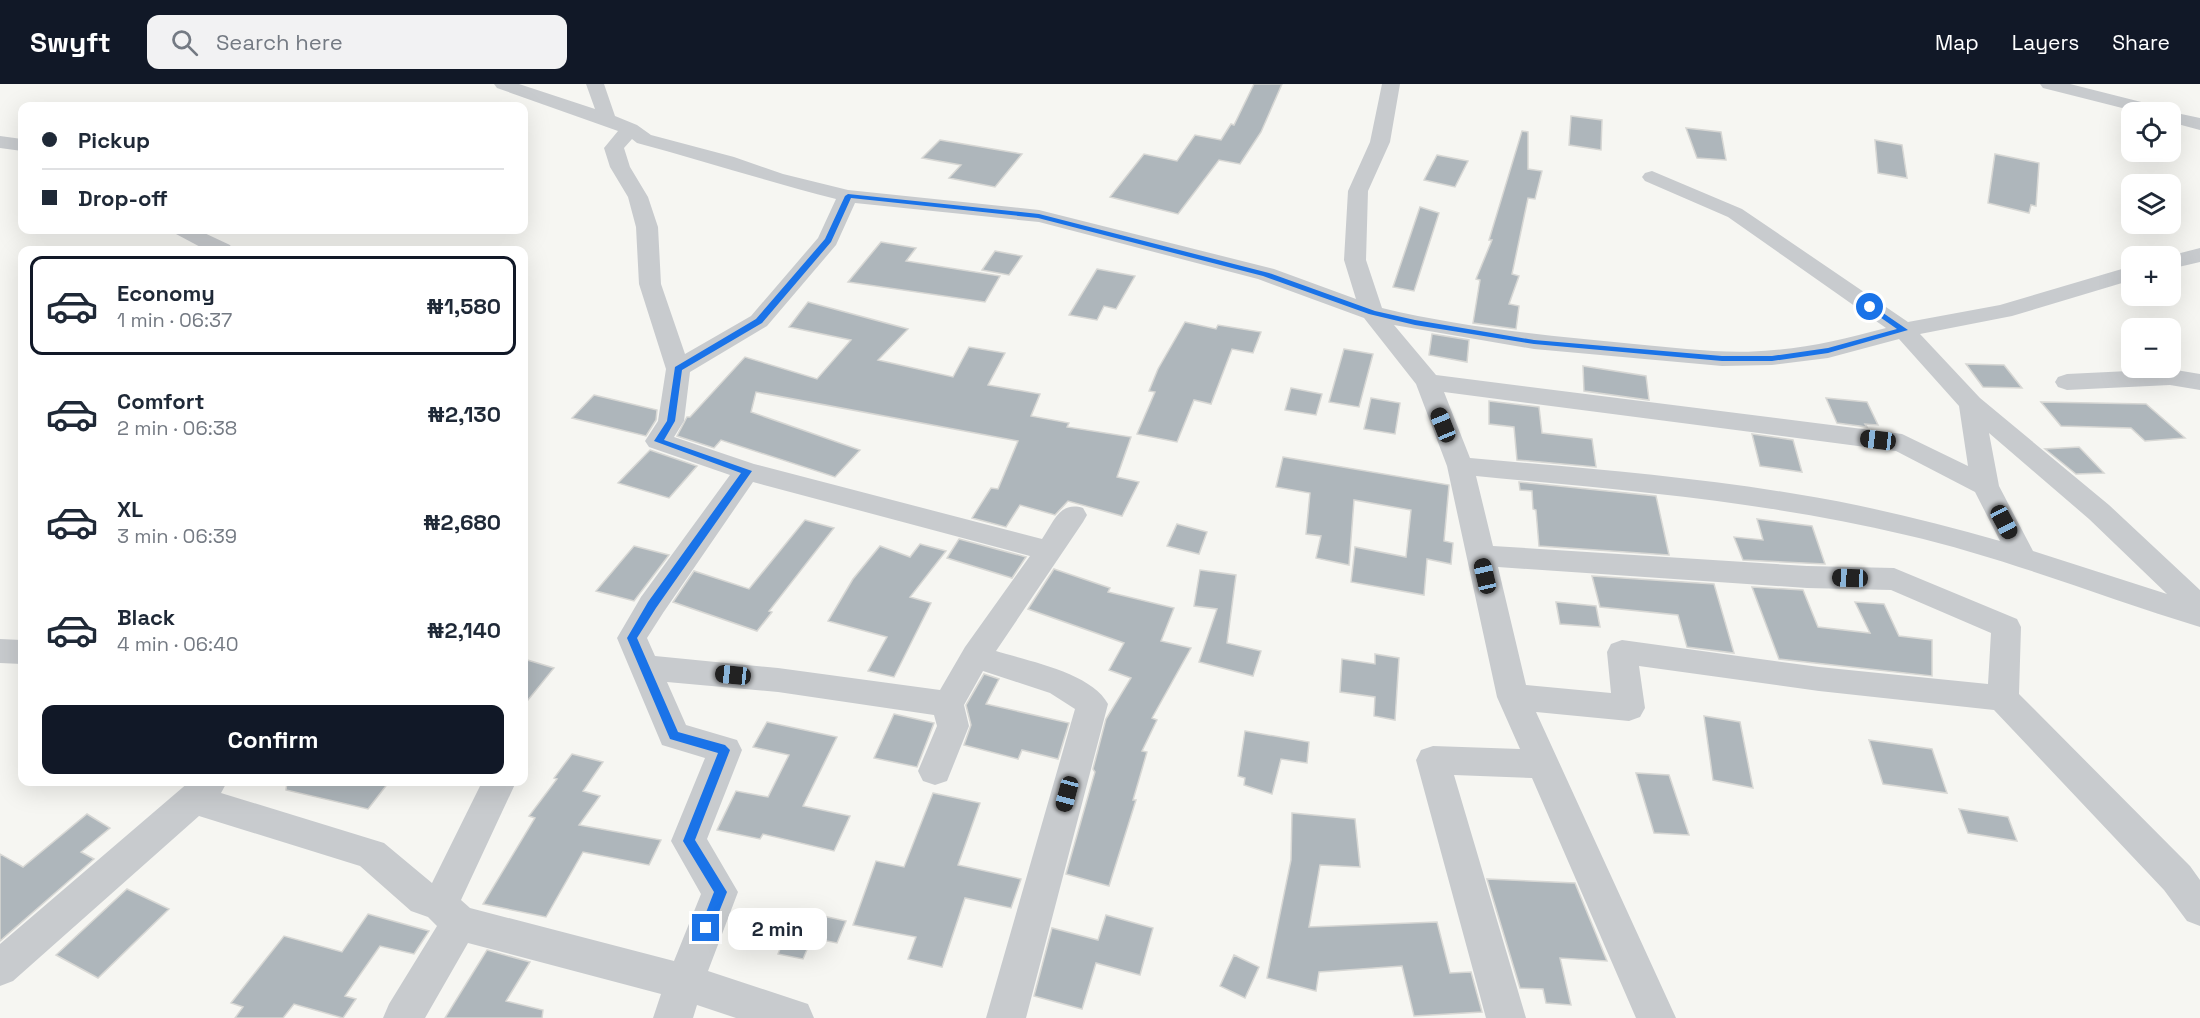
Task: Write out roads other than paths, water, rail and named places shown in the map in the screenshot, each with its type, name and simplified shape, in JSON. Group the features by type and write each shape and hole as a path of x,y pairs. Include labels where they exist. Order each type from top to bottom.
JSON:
{"street":[{"path":"503,84 535,98 607,119 630,129 644,139 727,161 776,178 848,196 1039,216 1266,274 1372,313 1415,323 1534,342 1722,359 1772,358 1828,351 1904,330 2004,311 2121,276"},
{"path":"595,84 607,119"},
{"path":"1391,84 1380,142 1358,191 1355,260 1372,313 1428,382 1460,466 1513,697 1656,1018"},
{"path":"2049,84 2121,102"},
{"path":"2181,119 2200,124"},
{"path":"630,129 614,148 620,167 638,197 647,227 650,284 678,369 671,421 658,441 747,471 1050,551"},
{"path":"0,142 18,144"},
{"path":"1652,177 1735,213 1904,330 1971,404 2098,512 2200,608"},
{"path":"678,369 759,321 828,240 848,196"},
{"path":"191,234 214,246"},
{"path":"2181,260 2200,255"},
{"path":"2067,382 2170,377 2200,382"},
{"path":"1428,382 1902,443 1985,486"},
{"path":"1971,404 1985,486 2023,558"},
{"path":"1460,466 1641,483 1796,503 1907,525 2023,558 2200,616"},
{"path":"673,1018 684,982 720,892 689,841 725,750 674,735 632,638 652,605 747,471"},
{"path":"935,771 952,726 948,704 976,656 1073,515"},
{"path":"1481,556 1807,577 1894,579 2006,627 2003,698"},
{"path":"0,651 18,652"},
{"path":"1513,697 1629,708 1622,652 1819,679 2003,698 2177,878 2200,909"},
{"path":"976,656 1061,684 1092,705 1006,1018"},
{"path":"643,666 778,680 948,704"},
{"path":"1506,1018 1433,760 1543,764"},
{"path":"403,1018 450,914 498,786"},
{"path":"0,968 202,791 371,854 424,899 450,914 684,982 794,1018"}]}
